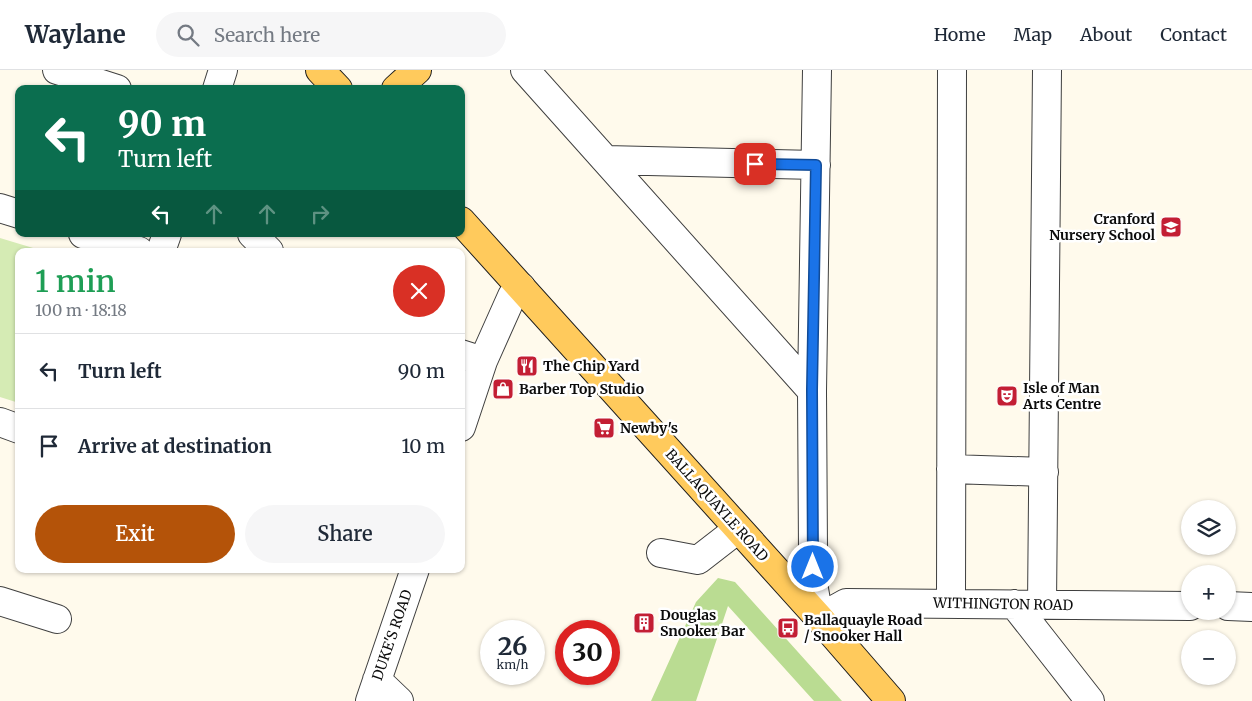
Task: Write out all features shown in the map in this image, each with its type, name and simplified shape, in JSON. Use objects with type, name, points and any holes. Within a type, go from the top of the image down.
[{"type":"main road","points":[[320,70],[334,85]]},
{"type":"main road","points":[[400,85],[417,70]]},
{"type":"main road","name":"BALLAQUAYLE ROAD","points":[[465,226],[819,618],[891,701]]},
{"type":"street","points":[[58,70],[105,85]]},
{"type":"street","points":[[217,85],[223,70]]},
{"type":"street","points":[[525,70],[812,390]]},
{"type":"street","points":[[817,70],[812,390],[813,583],[819,618]]},
{"type":"street","points":[[951,604],[952,70]]},
{"type":"street","points":[[1042,605],[1047,70]]},
{"type":"street","points":[[606,160],[816,165]]},
{"type":"street","points":[[0,208],[15,213]]},
{"type":"street","points":[[93,237],[130,248]]},
{"type":"street","points":[[255,237],[267,248]]},
{"type":"street","points":[[465,402],[472,358],[512,296],[521,288]]},
{"type":"street","points":[[0,422],[15,428]]},
{"type":"street","points":[[951,469],[1044,472]]},
{"type":"street","points":[[661,553],[698,560],[738,529]]},
{"type":"street","name":"DUKE'S ROAD","points":[[373,691],[414,573]]},
{"type":"street","points":[[0,601],[57,619]]},
{"type":"street","name":"WITHINGTON ROAD","points":[[819,618],[846,603],[1181,606]]},
{"type":"street","points":[[1014,604],[1090,701]]},
{"type":"street","points":[[1236,606],[1252,606]]},
{"type":"street","points":[[373,691],[398,701]]},
{"type":"green space","points":[[0,238],[33,248],[15,248],[15,402],[0,397]]},
{"type":"green space","points":[[718,578],[735,582],[842,701],[814,701],[728,606],[696,701],[651,701],[696,602]]},
{"type":"place","name":"Cranford Nursery School","points":[[1171,227]]},
{"type":"place","name":"The Chip Yard","points":[[527,366]]},
{"type":"place","name":"Barber Top Studio","points":[[503,389]]},
{"type":"place","name":"Isle of Man Arts Centre","points":[[1007,396]]},
{"type":"place","name":"Newby's","points":[[604,428]]},
{"type":"place","name":"Douglas Snooker Bar","points":[[644,623]]},
{"type":"place","name":"Ballaquayle Road / Snooker Hall","points":[[788,628]]},
{"type":"route","points":[[755,164],[816,165],[812,390],[813,567]]}]
